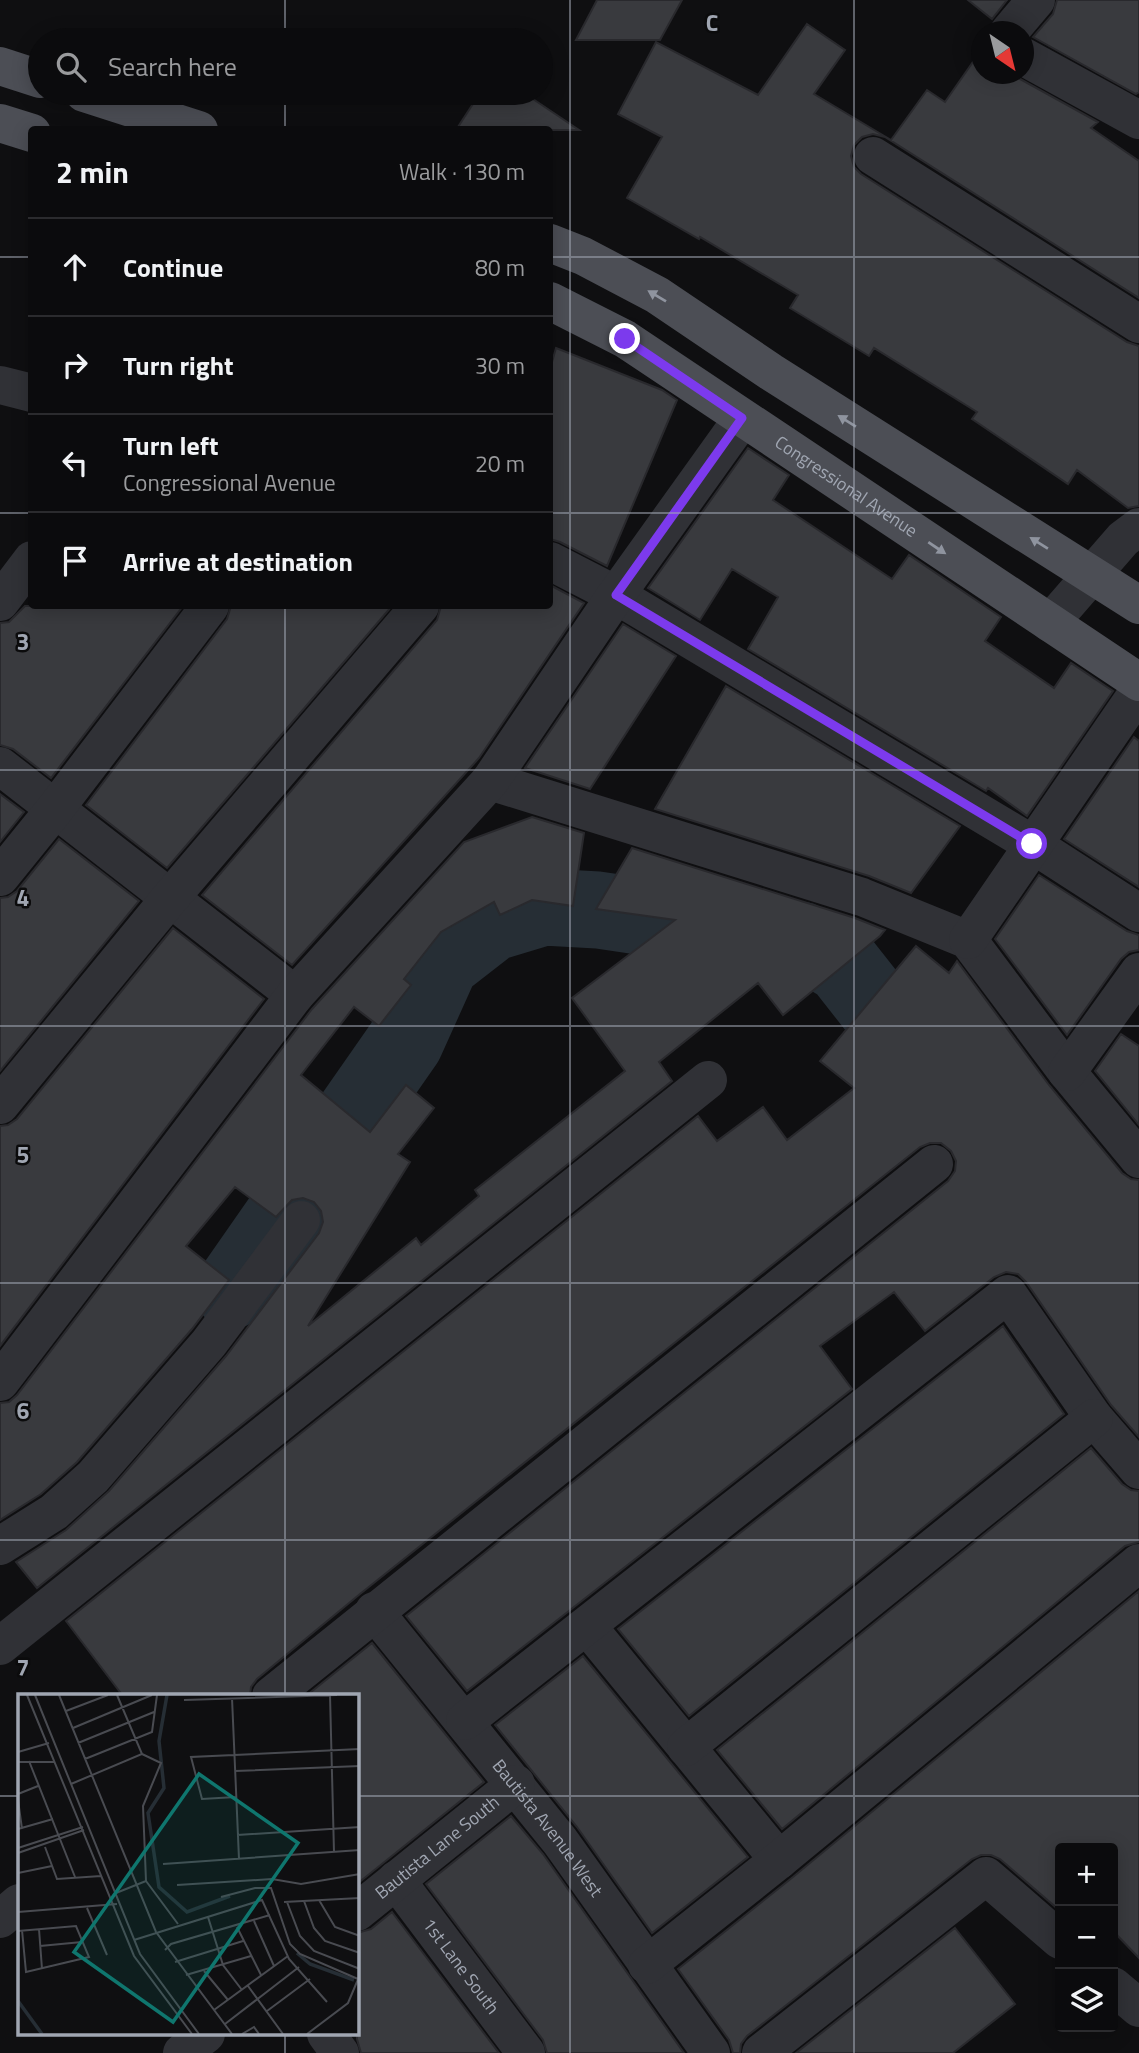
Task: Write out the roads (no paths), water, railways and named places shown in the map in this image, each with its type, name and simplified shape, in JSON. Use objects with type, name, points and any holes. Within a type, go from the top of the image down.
[{"type":"main road","points":[[0,66],[28,75]]},
{"type":"main road","points":[[122,105],[187,126]]},
{"type":"main road","points":[[0,123],[28,132]]},
{"type":"main road","points":[[553,244],[583,256],[657,295],[771,372],[1139,605]]},
{"type":"main road","name":"Congressional Avenue","points":[[553,303],[625,339],[1139,682]]},
{"type":"street","points":[[1018,21],[1036,0]]},
{"type":"street","points":[[1034,62],[1138,118]]},
{"type":"street","points":[[873,156],[1139,324]]},
{"type":"street","points":[[0,385],[28,392]]},
{"type":"street","points":[[0,1382],[295,995],[490,781],[616,595],[742,418]]},
{"type":"street","points":[[1050,623],[1123,539],[1139,527]]},
{"type":"street","points":[[0,550],[28,558]]},
{"type":"street","points":[[553,563],[616,595],[1032,844],[1139,914]]},
{"type":"street","points":[[0,602],[28,564]]},
{"type":"street","points":[[0,877],[208,609]]},
{"type":"street","points":[[6,1085],[417,609]]},
{"type":"street","points":[[968,940],[1139,691]]},
{"type":"street","points":[[0,766],[295,995]]},
{"type":"street","points":[[490,781],[862,897],[968,940],[1066,1072],[1139,1159]]},
{"type":"street","points":[[1066,1072],[1139,972]]},
{"type":"street","points":[[0,1646],[708,1080]]},
{"type":"street","points":[[273,1694],[934,1164]]},
{"type":"street","points":[[0,1546],[54,1512],[93,1477],[209,1343],[302,1220]]},
{"type":"street","points":[[465,1721],[1008,1294],[1094,1418],[1139,1470]]},
{"type":"street","points":[[686,1747],[1094,1418]]},
{"type":"street","points":[[647,1965],[779,1860],[1139,1563]]},
{"type":"street","name":"Bautista Avenue West","points":[[374,1611],[561,1841],[711,2053]]},
{"type":"street","points":[[587,1626],[779,1860]]},
{"type":"street","name":"Bautista Lane South","points":[[359,1910],[516,1784]]},
{"type":"street","points":[[761,2053],[986,1876],[1055,1936]]},
{"type":"street","name":"1st Lane South","points":[[396,1880],[526,2053]]},
{"type":"street","points":[[0,1919],[18,1904]]},
{"type":"street","points":[[182,2053],[203,2036]]},
{"type":"street","points":[[327,2036],[340,2053]]},
{"type":"waterway","points":[[232,1290],[405,1042],[441,962],[491,923],[544,907],[598,910],[801,940],[843,965],[906,1045],[945,1076]]}]
